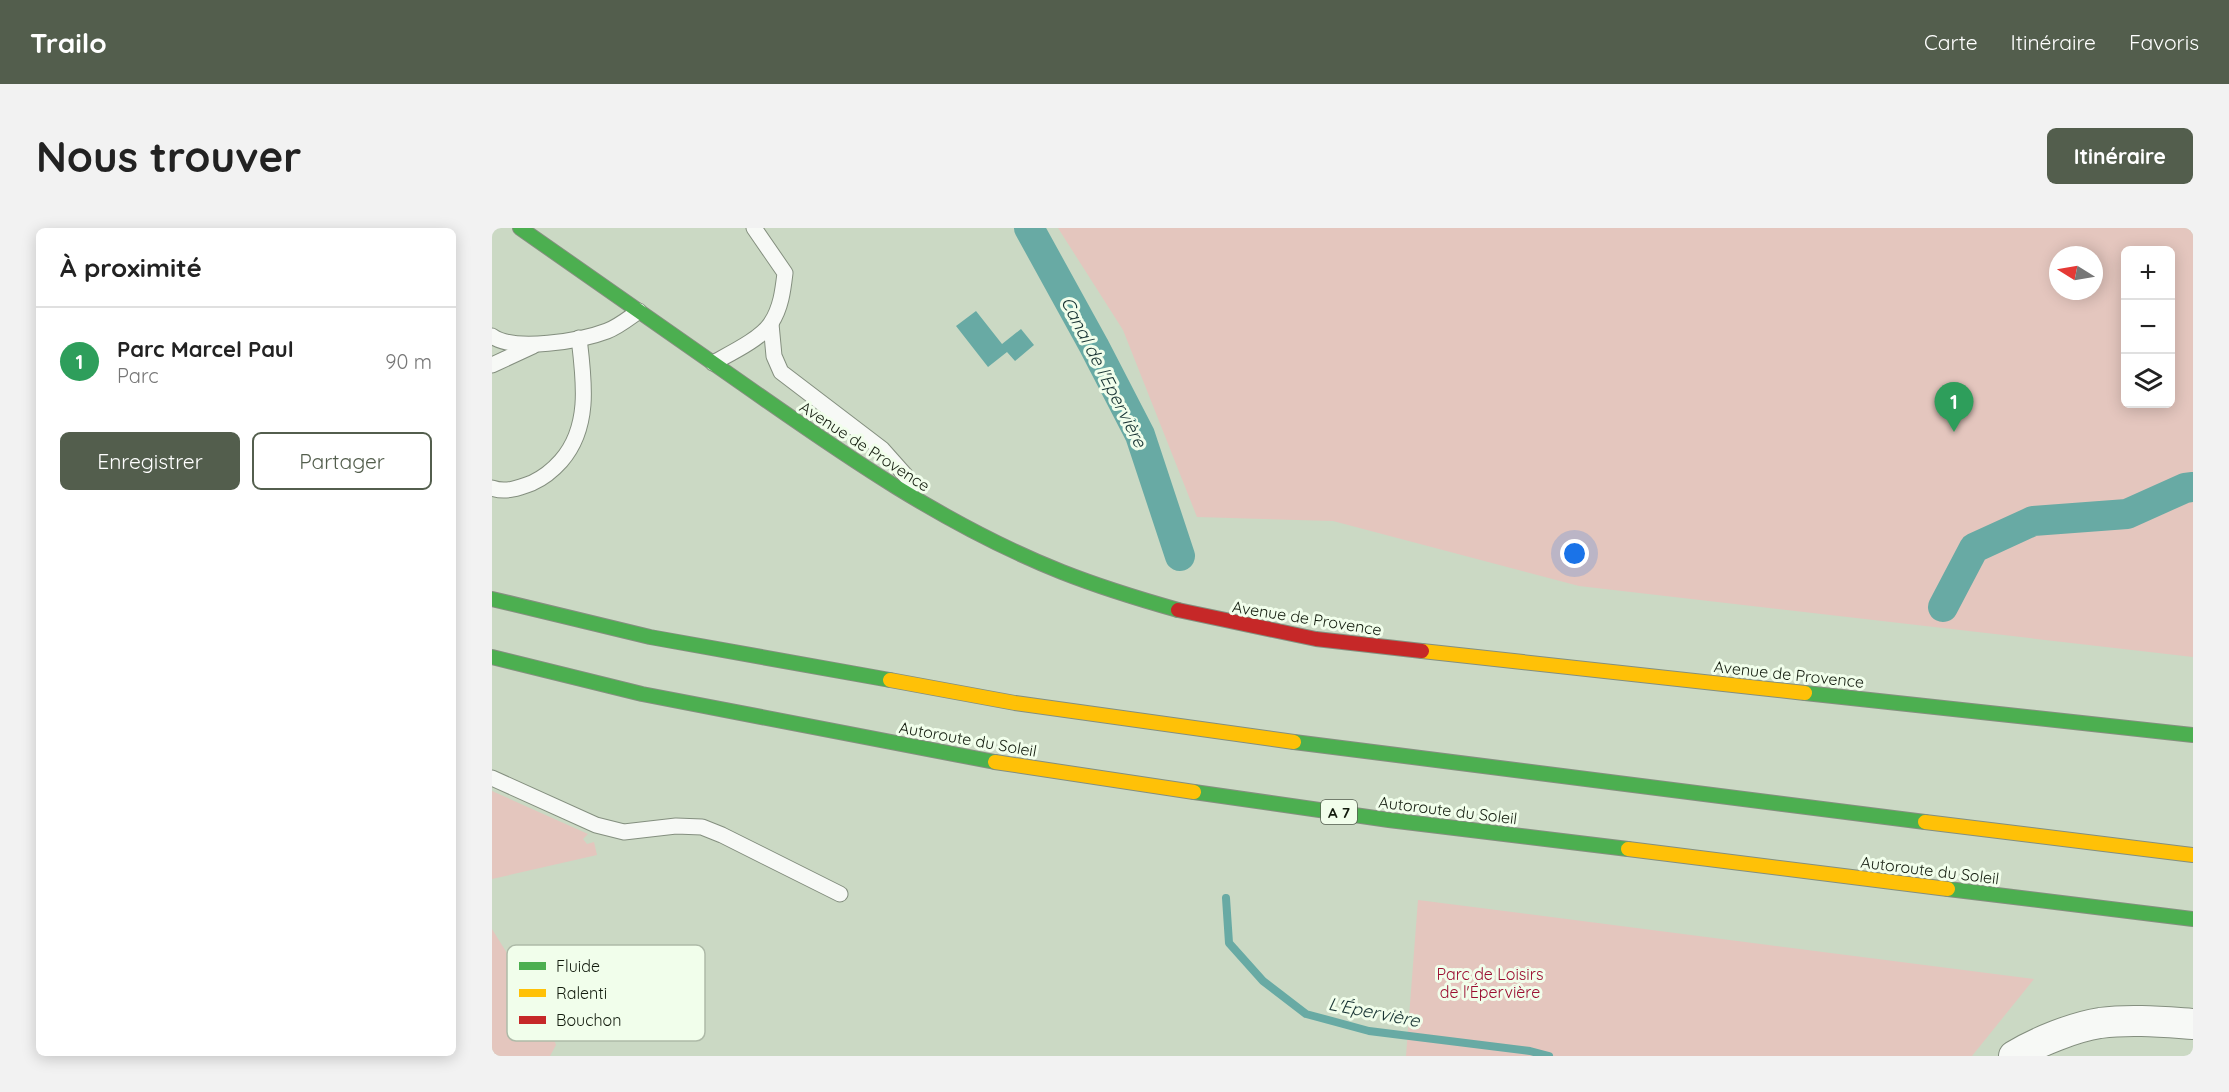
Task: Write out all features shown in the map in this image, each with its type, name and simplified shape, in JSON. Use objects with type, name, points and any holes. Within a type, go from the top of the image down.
[{"type":"main road","name":"Avenue de Provence","points":[[520,228],[834,448],[935,510],[1004,546],[1061,572],[1173,610],[1316,639],[2193,735]]},
{"type":"main road","points":[[492,599],[651,637],[1015,704],[1399,757],[2193,855]]},
{"type":"main road","name":"Autoroute du Soleil","points":[[492,657],[642,694],[1004,764],[1389,820],[2193,919]]},
{"type":"street","points":[[2014,1056],[2064,1034],[2100,1023],[2193,1024]]},
{"type":"lane","points":[[713,363],[753,339],[771,324],[781,300],[785,273],[757,232]]},
{"type":"lane","points":[[492,336],[501,343],[534,345],[579,338],[608,331],[639,311]]},
{"type":"lane","points":[[771,324],[774,356],[781,372],[882,449],[935,510]]},
{"type":"lane","points":[[492,488],[500,491],[539,480],[572,449],[582,420],[584,379],[579,338]]},
{"type":"lane","points":[[492,365],[534,345]]},
{"type":"lane","points":[[492,778],[596,825],[624,832],[676,826],[702,827],[723,835],[840,894]]},
{"type":"green space","points":[[1058,228],[2193,228],[2193,657],[1579,586],[1333,521],[1197,517],[1123,330]]},
{"type":"green space","points":[[492,791],[588,834],[583,839],[587,844],[594,842],[597,855],[492,879]]},
{"type":"green space","name":"Parc de Loisirs de l'Épervière","points":[[1418,900],[2034,979],[1972,1056],[1406,1056]]},
{"type":"green space","points":[[492,929],[507,953],[507,1041],[555,1041],[556,1045],[550,1056],[492,1056]]},
{"type":"water","points":[[976,311],[1002,344],[1021,329],[1034,345],[1015,361],[1007,352],[988,367],[956,326]]},
{"type":"waterway","name":"Canal de l'Epervière","points":[[1029,228],[1140,435],[1180,556]]},
{"type":"waterway","points":[[1943,607],[1974,548],[2033,521],[2127,514],[2185,488],[2193,487]]},
{"type":"waterway","name":"L'Épervière","points":[[1226,898],[1229,943],[1263,981],[1306,1014],[1369,1031],[1530,1051],[1549,1056]]},
{"type":"traffic: fast","points":[[520,228],[819,437],[937,511],[1019,554],[1062,572],[1120,593],[1178,610]]},
{"type":"traffic: fast","points":[[492,599],[650,637],[890,680]]},
{"type":"traffic: fast","points":[[492,657],[642,694],[995,762]]},
{"type":"traffic: fast","points":[[1805,693],[2193,735]]},
{"type":"traffic: fast","points":[[1294,742],[1925,822]]},
{"type":"traffic: fast","points":[[1194,792],[1389,820],[1628,849]]},
{"type":"traffic: fast","points":[[1948,889],[2193,919]]},
{"type":"traffic: slow","points":[[1422,651],[1805,693]]},
{"type":"traffic: slow","points":[[890,680],[1015,703],[1294,742]]},
{"type":"traffic: slow","points":[[995,762],[1194,792]]},
{"type":"traffic: slow","points":[[1925,822],[2193,855]]},
{"type":"traffic: slow","points":[[1628,849],[1948,889]]},
{"type":"traffic: jam","points":[[1178,610],[1316,639],[1422,651]]},
{"type":"place","name":"Parc Marcel Paul","points":[[1954,432]]}]
